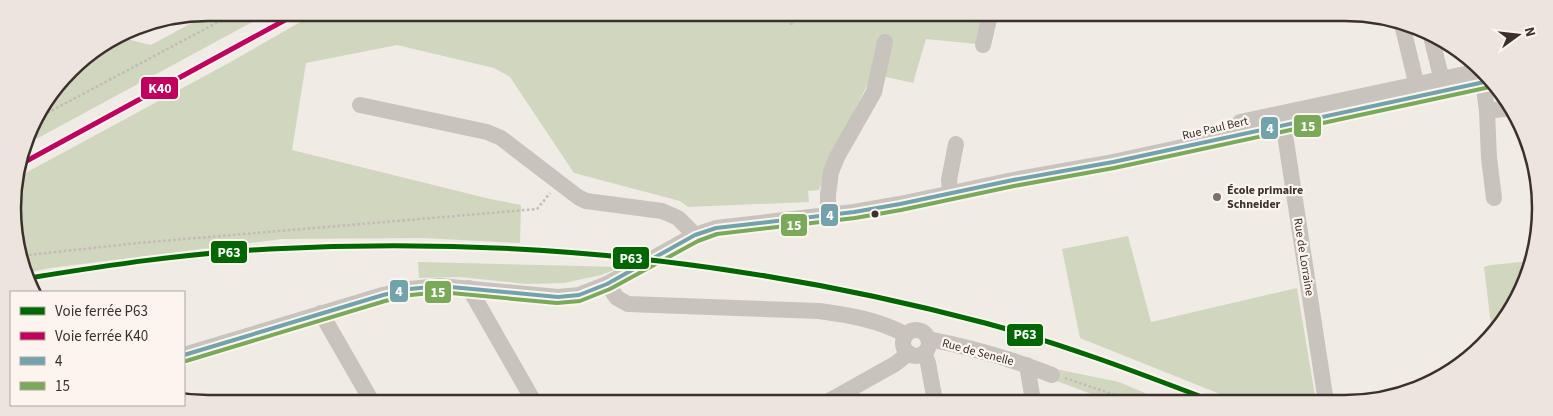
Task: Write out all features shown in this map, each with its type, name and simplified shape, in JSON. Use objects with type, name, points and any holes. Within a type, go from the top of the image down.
[{"type":"street","points":[[983,45],[989,21]]},
{"type":"street","points":[[1404,31],[1418,91]]},
{"type":"street","points":[[828,214],[831,172],[837,157],[874,92],[885,42]]},
{"type":"street","points":[[1433,43],[1443,85]]},
{"type":"street","name":"Rue Paul Bert","points":[[185,356],[321,313],[410,289],[440,286],[558,297],[579,295],[607,284],[695,235],[726,226],[869,210],[1096,165],[1282,119],[1479,78]]},
{"type":"street","points":[[1484,84],[1494,198]]},
{"type":"street","points":[[360,105],[488,132],[501,138],[572,194],[586,200],[654,209],[671,214],[684,222],[695,235]]},
{"type":"street","points":[[1487,111],[1503,109]]},
{"type":"street","name":"Rue de Lorraine","points":[[1282,119],[1325,395]]},
{"type":"street","points":[[950,194],[949,180],[956,144]]},
{"type":"street","points":[[607,284],[617,298],[628,304],[819,311],[894,328],[906,335],[903,345],[920,349],[928,363],[934,395]]},
{"type":"street","points":[[469,288],[530,395]]},
{"type":"street","points":[[321,313],[368,395]]},
{"type":"street","name":"Rue de Senelle","points":[[906,335],[911,331],[918,330],[925,334],[920,349],[953,344],[1027,365],[1052,375]]},
{"type":"street","points":[[840,395],[920,349]]},
{"type":"street","name":"Rue de Senelle","points":[[1027,365],[1032,395]]},
{"type":"path","points":[[47,113],[220,21]]},
{"type":"path","points":[[791,25],[792,21]]},
{"type":"path","points":[[28,255],[138,243],[536,209],[559,184]]},
{"type":"path","points":[[1052,375],[1114,395]]},
{"type":"green space","points":[[254,21],[34,140],[46,115],[60,94],[94,60],[128,39],[151,45],[193,22]]},
{"type":"green space","points":[[302,21],[981,21],[977,44],[926,39],[913,83],[873,74],[832,155],[819,190],[808,191],[809,202],[688,207],[680,201],[574,173],[510,77],[494,68],[397,45],[306,63],[292,150],[521,205],[520,243],[423,238],[282,239],[32,272],[25,244],[21,208],[25,173],[227,64]]},
{"type":"green space","points":[[1128,236],[1151,322],[1297,288],[1315,395],[1222,395],[1080,338],[1062,249]]},
{"type":"green space","points":[[418,262],[622,267],[601,275],[564,283],[526,284],[460,277],[419,278]]},
{"type":"green space","points":[[1524,262],[1518,279],[1507,301],[1491,324],[1484,267]]},
{"type":"green space","points":[[1051,368],[1119,382],[1150,395],[1094,395],[1046,377]]},
{"type":"rail line","name":"K40","points":[[28,160],[283,21]]},
{"type":"rail line","name":"P63","points":[[34,277],[209,253],[361,246],[451,246],[541,250],[630,258],[720,269],[809,283],[897,301],[1014,331],[1196,395]]},
{"type":"transit line","name":"4","points":[[185,355],[383,295],[410,289],[440,286],[558,297],[579,295],[607,284],[695,235],[716,228],[854,212],[900,204],[1013,180],[1113,162],[1483,82]]},
{"type":"transit line","name":"15","points":[[186,361],[385,301],[411,295],[440,292],[557,303],[580,301],[610,289],[698,241],[717,234],[855,218],[901,210],[1014,186],[1114,168],[1487,88]]},
{"type":"place","name":"École primaire Schneider","points":[[1217,197]]}]
